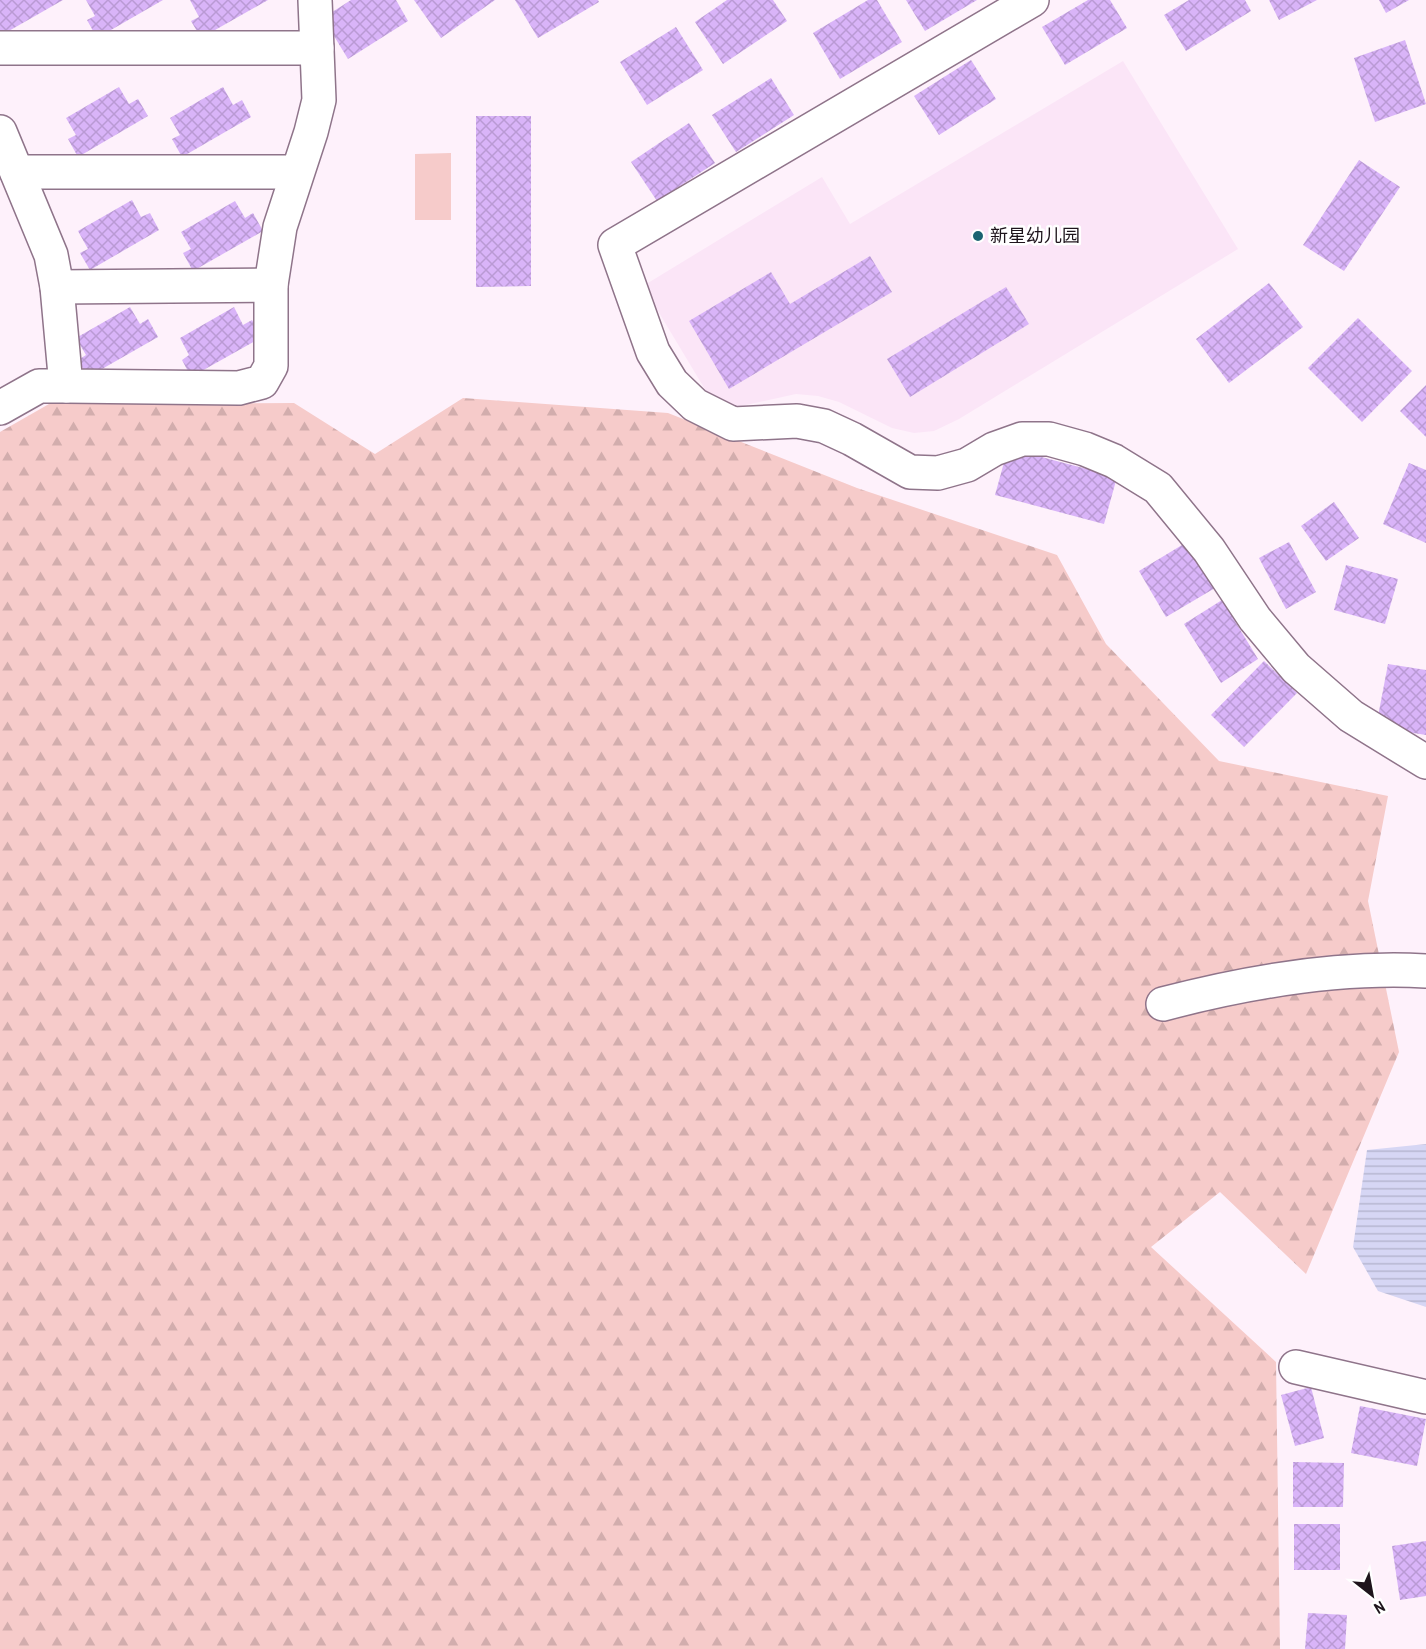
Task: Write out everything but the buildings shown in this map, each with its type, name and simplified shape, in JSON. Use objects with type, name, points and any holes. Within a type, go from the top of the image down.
[{"type":"street","points":[[0,408],[39,386],[239,388],[262,382],[271,366],[271,285],[280,227],[319,100],[315,0]]},
{"type":"street","points":[[1032,0],[615,245],[653,352],[672,383],[695,405],[733,424],[797,421],[824,426],[852,438],[910,472],[938,473],[967,465],[994,449],[1022,439],[1049,440],[1085,449],[1114,461],[1158,488],[1209,550],[1255,619],[1296,668],[1351,716],[1426,762]]},
{"type":"street","points":[[0,48],[317,48]]},
{"type":"street","points":[[0,132],[51,255],[57,287],[66,386]]},
{"type":"street","points":[[17,172],[297,172]]},
{"type":"street","points":[[57,287],[271,285]]},
{"type":"street","points":[[1163,1004],[1219,989],[1312,976],[1426,971]]},
{"type":"street","points":[[1296,1367],[1426,1397]]},
{"type":"shaded area","name":"新星幼儿园","points":[[1123,61],[1238,249],[959,419],[934,431],[914,433],[892,428],[839,402],[818,396],[796,394],[718,411],[643,286],[822,177],[850,224]]},
{"type":"green space","points":[[451,153],[451,220],[415,220],[415,154]]},
{"type":"green space","points":[[463,398],[668,413],[857,488],[1057,555],[1106,644],[1219,761],[1388,796],[1368,901],[1399,1052],[1306,1274],[1220,1192],[1151,1247],[1276,1362],[1280,1649],[0,1649],[0,432],[49,404],[294,403],[375,454]]},
{"type":"water","points":[[1426,1144],[1426,1307],[1378,1291],[1353,1247],[1367,1150]]},
{"type":"place","name":"新星幼儿园","points":[[978,236]]}]
